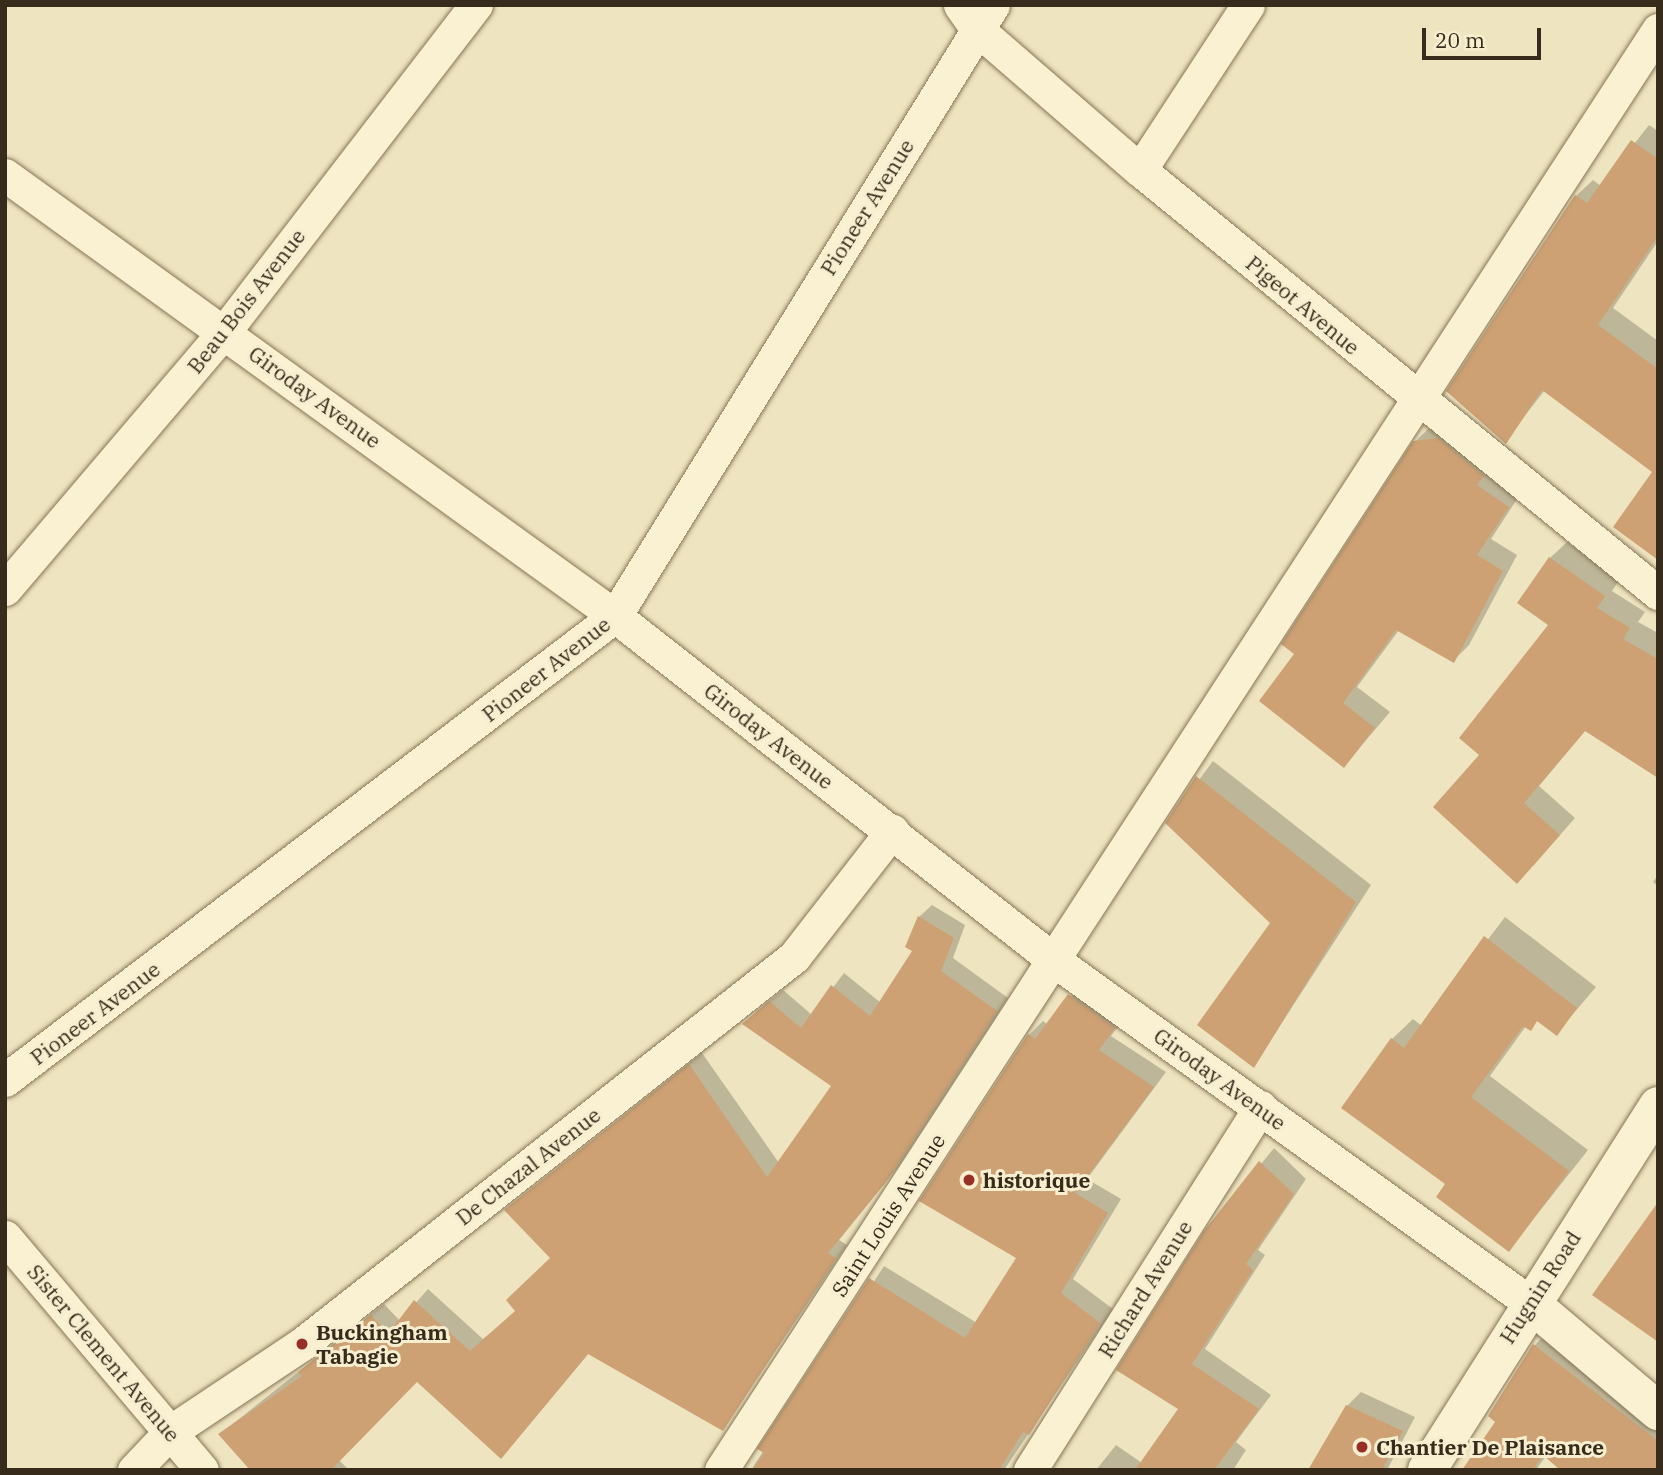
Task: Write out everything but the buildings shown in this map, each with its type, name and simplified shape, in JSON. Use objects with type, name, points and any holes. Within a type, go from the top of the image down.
[{"type":"main road","name":"Hugnin Road","points":[[1427,1470],[1530,1302],[1658,1106]]},
{"type":"main road","points":[[1530,1302],[1658,1411]]},
{"type":"street","name":"Beau Bois Avenue","points":[[5,589],[224,331],[476,5]]},
{"type":"street","points":[[1140,170],[1248,5]]},
{"type":"street","name":"Pigeot Avenue","points":[[976,13],[1140,170],[1658,593]]},
{"type":"street","name":"Pioneer Avenue","points":[[5,1080],[615,616],[976,13]]},
{"type":"street","name":"Saint Louis Avenue","points":[[721,1470],[1055,961],[1658,30]]},
{"type":"street","name":"Giroday Avenue","points":[[5,175],[615,616],[1055,961],[1530,1302]]},
{"type":"street","name":"De Chazal Avenue","points":[[134,1470],[170,1433],[302,1343],[794,957],[892,831]]},
{"type":"street","name":"Richard Avenue","points":[[1030,1470],[1260,1107]]},
{"type":"street","name":"Sister Clement Avenue","points":[[5,1237],[202,1470]]},
{"type":"place","name":"historique","points":[[969,1180]]},
{"type":"place","name":"Buckingham Tabagie","points":[[302,1344]]},
{"type":"place","name":"Chantier De Plaisance","points":[[1362,1447]]}]
